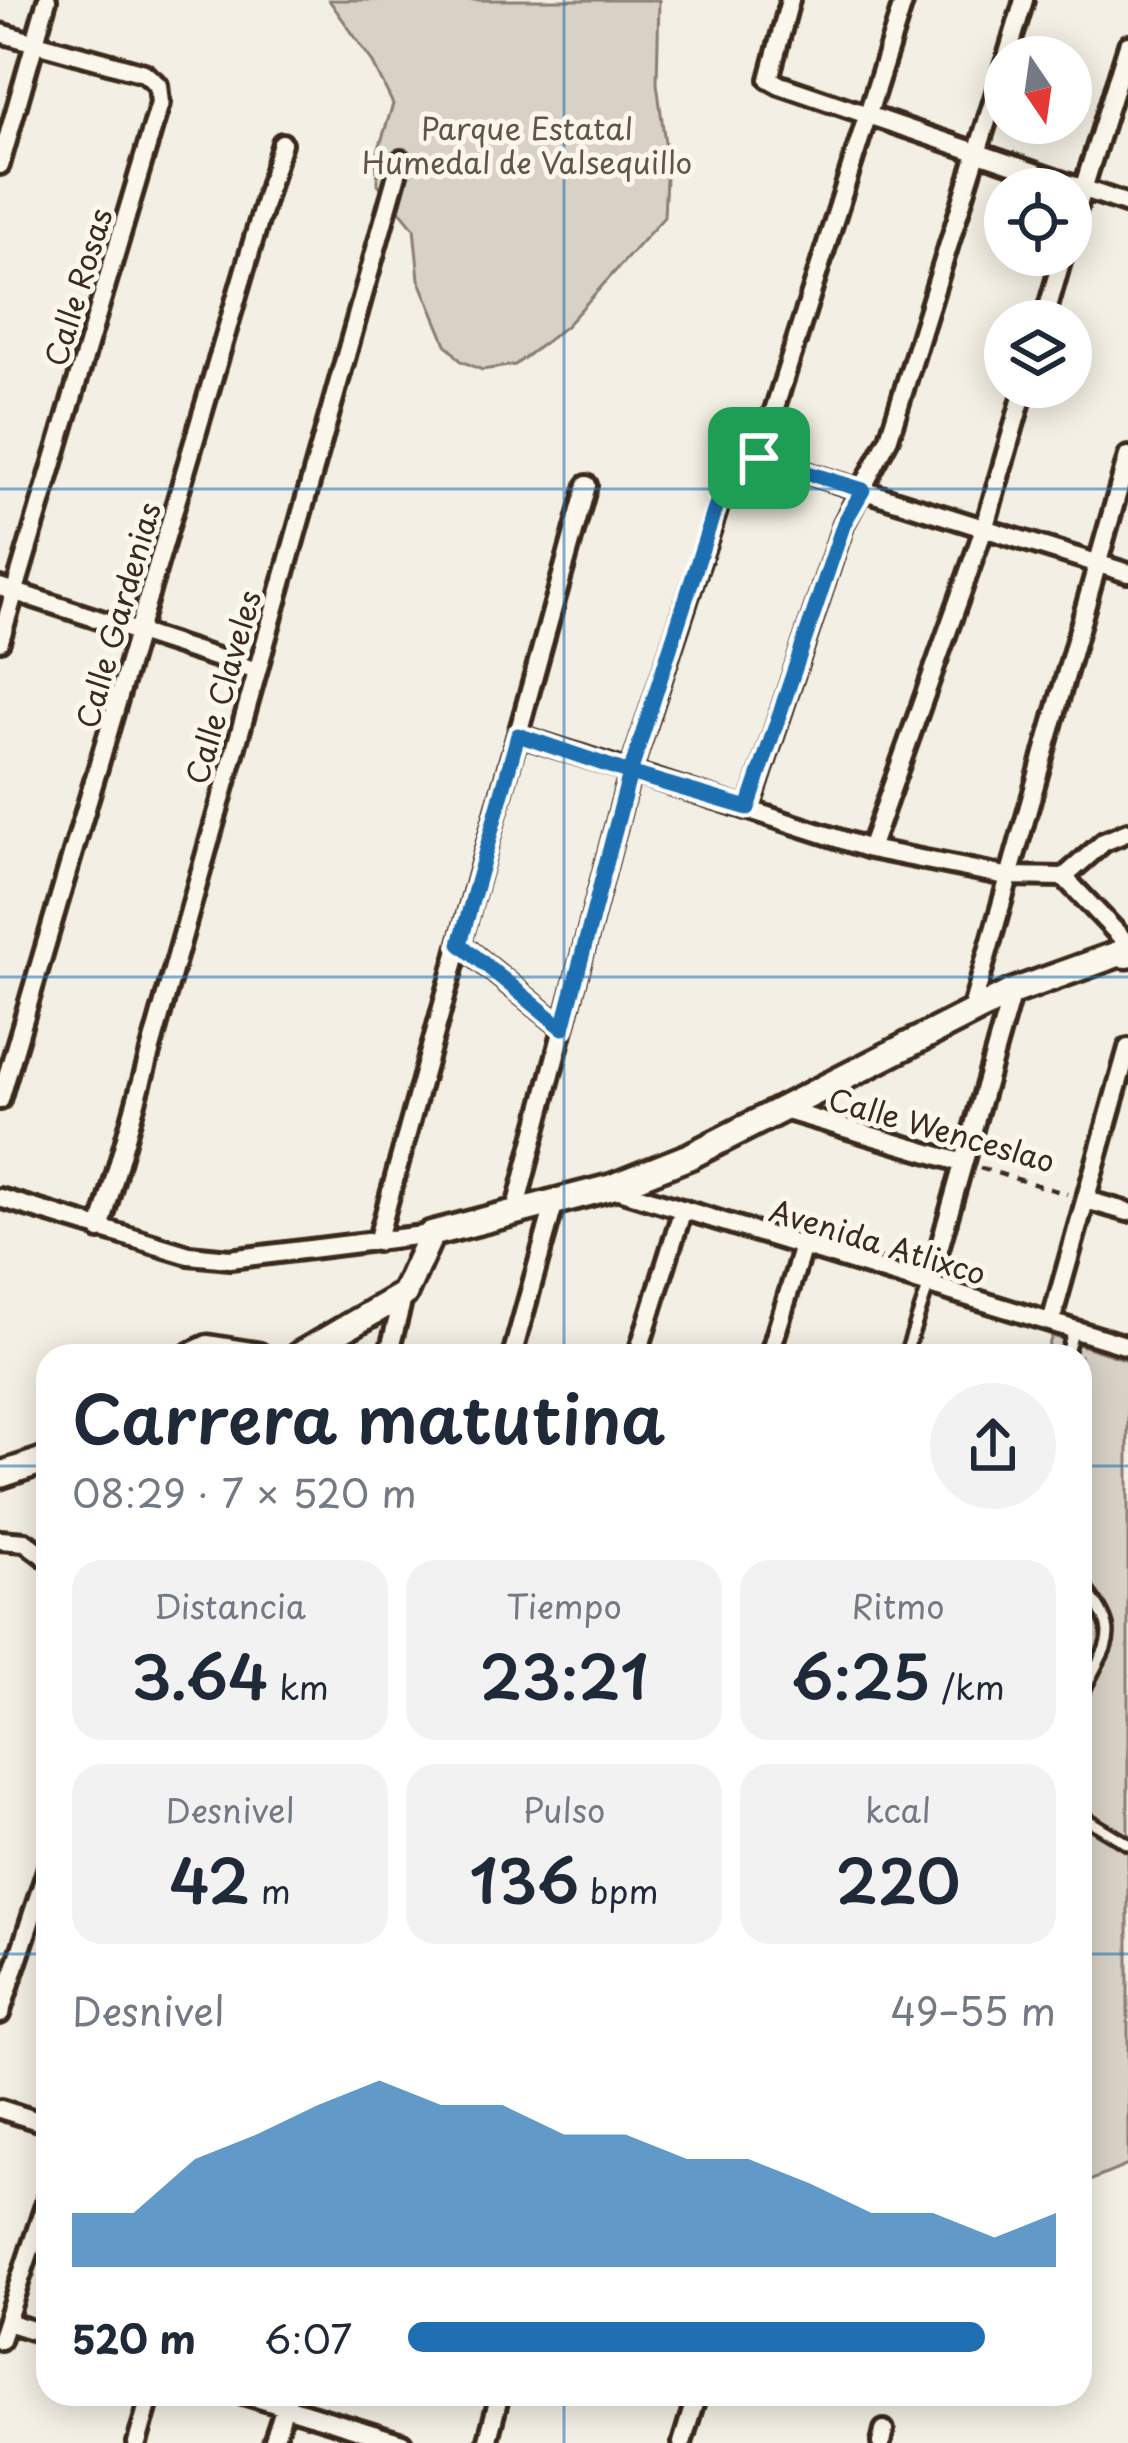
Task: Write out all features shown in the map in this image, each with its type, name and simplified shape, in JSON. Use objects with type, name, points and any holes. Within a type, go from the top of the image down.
[{"type":"street","points":[[0,165],[47,0]]},
{"type":"street","points":[[790,0],[769,79],[1020,168]]},
{"type":"street","points":[[759,458],[904,0]]},
{"type":"street","points":[[1013,36],[1024,0]]},
{"type":"street","points":[[0,33],[35,43]]},
{"type":"street","name":"Calle Rosas","points":[[0,641],[7,589],[160,103],[158,85],[144,73],[35,43]]},
{"type":"street","points":[[1088,168],[1128,45]]},
{"type":"street","points":[[748,808],[844,523],[889,438],[984,131]]},
{"type":"street","name":"Calle Gardenias","points":[[0,1100],[282,143]]},
{"type":"street","name":"Calle Claveles","points":[[100,1230],[401,160]]},
{"type":"street","points":[[1092,191],[1128,204]]},
{"type":"street","points":[[870,849],[985,526],[1019,408]]},
{"type":"street","points":[[969,1017],[1128,456]]},
{"type":"street","points":[[514,1215],[630,773],[734,459],[759,458],[1128,574]]},
{"type":"street","points":[[377,1241],[587,485]]},
{"type":"street","points":[[7,589],[254,670]]},
{"type":"street","points":[[518,735],[870,849],[1006,876],[1064,877],[1104,842],[1128,832]]},
{"type":"street","points":[[1064,877],[1123,949]]},
{"type":"street","points":[[1123,949],[1128,918]]},
{"type":"street","points":[[460,944],[563,1028]]},
{"type":"street","points":[[0,1198],[189,1255],[230,1259],[431,1234],[612,1187],[784,1110],[1012,992],[1123,949]]},
{"type":"street","points":[[928,1284],[1012,992]]},
{"type":"street","points":[[1052,1322],[1122,1092],[1128,1048]]},
{"type":"street","name":"Calle Wenceslao","points":[[784,1110],[963,1163]]},
{"type":"street","name":"Avenida Atlixco","points":[[612,1187],[1128,1346]]},
{"type":"street","points":[[1086,1200],[1128,1212]]},
{"type":"street","points":[[515,1344],[554,1204]]},
{"type":"street","points":[[641,1344],[682,1209]]},
{"type":"street","points":[[391,1344],[404,1294],[431,1234]]},
{"type":"street","points":[[773,1344],[803,1246]]},
{"type":"street","points":[[319,1344],[404,1294]]},
{"type":"street","points":[[0,1474],[36,1463]]},
{"type":"street","points":[[0,1540],[25,1543],[36,1551]]},
{"type":"street","points":[[0,2014],[36,1904]]},
{"type":"street","points":[[0,2109],[36,2120]]},
{"type":"street","points":[[0,2340],[36,2233]]},
{"type":"street","points":[[7,2322],[36,2331]]},
{"type":"street","points":[[136,2443],[148,2406]]},
{"type":"street","points":[[273,2443],[285,2406]]},
{"type":"street","points":[[303,2406],[402,2443]]},
{"type":"street","points":[[487,2443],[497,2406]]},
{"type":"street","points":[[682,2443],[693,2406]]},
{"type":"lane","points":[[909,1344],[928,1284]]},
{"type":"lane","points":[[1070,1344],[1074,1329]]},
{"type":"lane","points":[[1092,1597],[1107,1616],[1111,1633],[1092,1673]]},
{"type":"lane","points":[[1092,1822],[1128,1844]]},
{"type":"path","name":"Calle Wenceslao","points":[[963,1163],[1086,1200]]},
{"type":"green space","name":"Parque Estatal Humedal de Valsequillo","points":[[329,0],[659,0],[657,83],[667,158],[664,217],[566,326],[515,365],[482,370],[461,361],[446,344],[419,279],[414,228],[378,184],[376,158],[393,104],[372,61]]},
{"type":"green space","points":[[1052,1336],[1077,1344],[1049,1344]]},
{"type":"green space","points":[[1092,1349],[1128,1360],[1128,2165],[1092,2180]]},
{"type":"route","points":[[759,458],[734,459],[728,468],[630,773],[518,735],[460,944],[563,1028],[630,773],[748,808],[844,523],[863,490],[759,458]]}]
